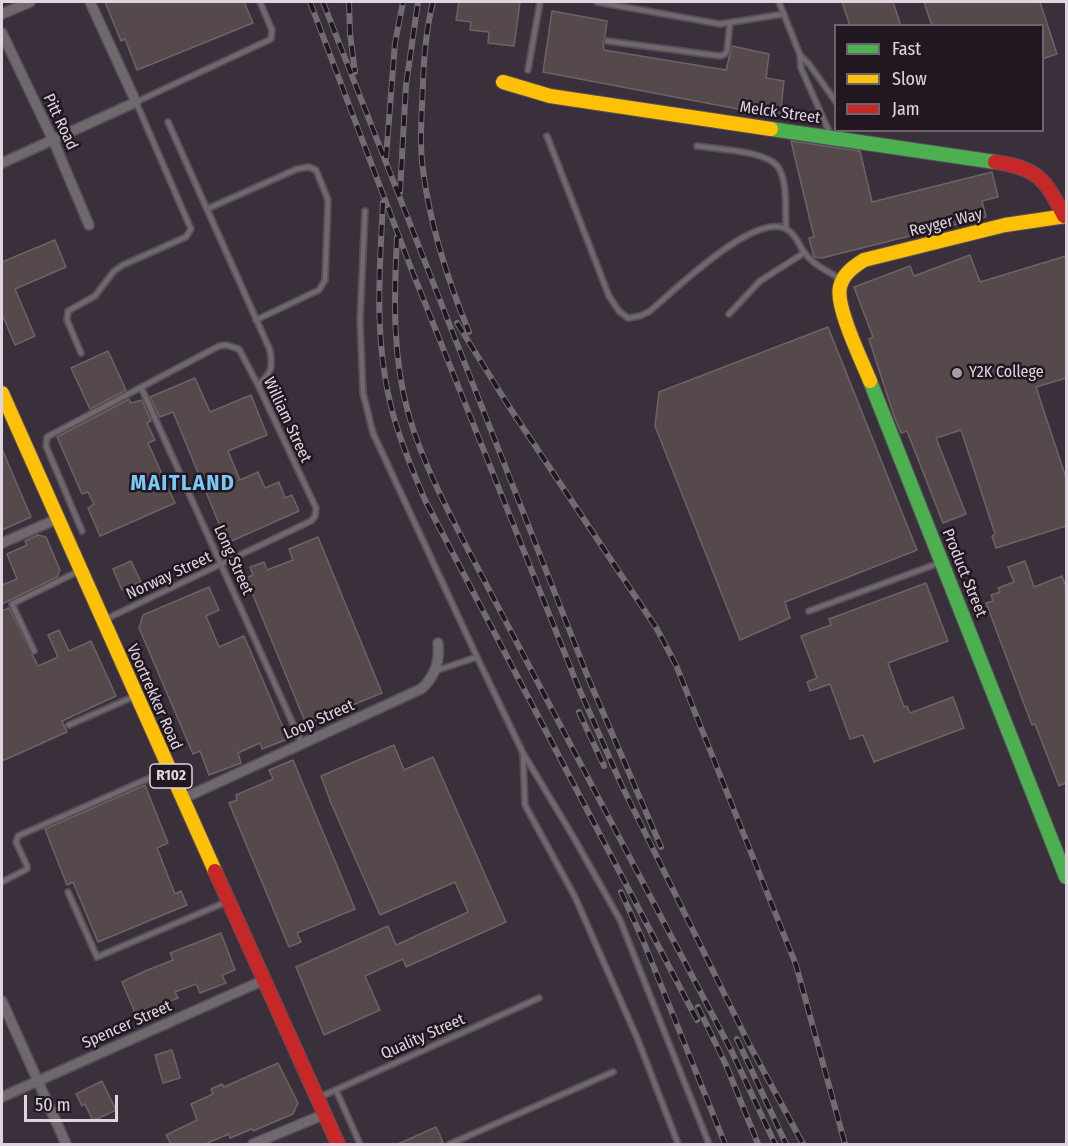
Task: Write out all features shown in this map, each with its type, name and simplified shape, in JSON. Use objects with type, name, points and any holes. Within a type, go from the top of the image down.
[{"type":"street","points":[[2,14],[30,2]]},
{"type":"street","points":[[2,163],[136,102],[90,2]]},
{"type":"street","name":"Pitt Road","points":[[2,33],[89,225]]},
{"type":"street","name":"Melck Street","points":[[502,82],[550,96],[832,137],[861,139],[1017,165],[1033,171],[1050,189],[1065,216]]},
{"type":"street","name":"Reyger Way","points":[[841,279],[848,269],[864,260],[1005,225],[1065,216]]},
{"type":"street","name":"Product Street","points":[[841,279],[838,301],[1066,877]]},
{"type":"street","name":"Voortrekker Road","points":[[2,393],[5,414],[57,519],[338,1144]]},
{"type":"street","points":[[2,543],[57,519]]},
{"type":"street","points":[[435,671],[438,660],[438,643]]},
{"type":"street","name":"Loop Street","points":[[182,799],[410,696],[429,682],[435,671]]},
{"type":"street","name":"Spencer Street","points":[[2,1097],[264,980]]},
{"type":"street","points":[[2,1001],[66,1144]]},
{"type":"street","points":[[253,1144],[325,1114]]},
{"type":"lane","points":[[81,353],[67,320],[68,311],[95,296],[114,271],[123,265],[186,237],[191,229],[136,102],[271,39],[272,30],[260,2]]},
{"type":"lane","points":[[528,70],[540,2]]},
{"type":"lane","points":[[597,2],[713,23],[730,24],[784,14]]},
{"type":"lane","points":[[779,2],[800,55],[801,68],[832,137]]},
{"type":"lane","points":[[608,41],[720,56],[727,51],[730,24]]},
{"type":"lane","points":[[800,55],[834,99]]},
{"type":"lane","points":[[168,122],[270,350],[272,363],[269,375],[258,385]]},
{"type":"lane","points":[[547,136],[609,296],[619,311],[628,318],[650,311],[732,243],[760,228],[775,226],[786,228],[795,235],[804,253],[813,262],[841,279]]},
{"type":"lane","points":[[697,146],[766,157],[778,167],[784,184],[786,228]]},
{"type":"lane","points":[[207,209],[297,169],[309,167],[316,170],[328,200],[325,280],[319,290],[256,320]]},
{"type":"lane","points":[[365,211],[360,320],[363,393],[373,433],[523,753],[620,920],[709,1144]]},
{"type":"lane","points":[[729,314],[760,281],[804,253]]},
{"type":"lane","name":"William Street","points":[[141,387],[219,346],[226,345],[239,349],[316,508],[315,516],[311,521]]},
{"type":"lane","points":[[82,531],[45,446],[47,436],[141,387]]},
{"type":"lane","name":"Long Street","points":[[141,387],[302,744]]},
{"type":"lane","name":"Norway Street","points":[[102,621],[311,521]]},
{"type":"lane","points":[[809,611],[942,562]]},
{"type":"lane","points":[[34,651],[12,604],[80,571]]},
{"type":"lane","points":[[435,671],[477,657]]},
{"type":"lane","points":[[69,725],[135,696]]},
{"type":"lane","points":[[523,753],[525,805],[575,897],[638,1040],[678,1144]]},
{"type":"lane","points":[[2,882],[27,869],[16,842],[18,836],[169,770]]},
{"type":"lane","points":[[68,892],[97,957],[229,901]]},
{"type":"lane","name":"Quality Street","points":[[317,1098],[539,998]]},
{"type":"lane","points":[[450,1144],[613,1072]]},
{"type":"lane","points":[[336,1090],[360,1144]]},
{"type":"building","points":[[105,2],[244,2],[253,23],[137,70],[125,39],[121,41]]},
{"type":"building","points":[[459,2],[520,2],[514,46],[488,43],[489,32],[470,30],[471,22],[456,20]]},
{"type":"building","points":[[842,2],[893,2],[900,24],[849,24]]},
{"type":"building","points":[[924,2],[1040,2],[1057,54],[1044,58],[1044,24],[931,24]]},
{"type":"building","points":[[552,11],[607,21],[603,41],[604,50],[726,70],[732,46],[769,54],[766,78],[784,81],[780,117],[543,72]]},
{"type":"building","points":[[791,141],[860,151],[872,202],[992,172],[998,197],[982,201],[986,217],[822,258],[814,257],[809,238],[814,237]]},
{"type":"building","points":[[55,240],[66,267],[15,289],[35,336],[15,345],[2,314],[2,262]]},
{"type":"building","points":[[970,255],[980,282],[1066,256],[1066,378],[1036,387],[1066,478],[1066,526],[996,548],[992,536],[995,534],[961,430],[936,438],[966,514],[943,523],[907,431],[901,433],[894,416],[869,339],[873,337],[854,287],[910,266],[914,276]]},
{"type":"building","points":[[828,327],[917,550],[785,602],[790,618],[740,640],[655,426],[659,392]]},
{"type":"building","points":[[108,351],[126,390],[90,409],[71,368]]},
{"type":"building","points":[[195,378],[210,412],[251,395],[267,435],[228,451],[240,480],[258,472],[265,488],[279,482],[285,498],[292,495],[299,511],[227,543],[173,412],[160,417],[150,397]]},
{"type":"building","points":[[129,399],[131,403],[142,400],[151,421],[147,423],[155,440],[148,443],[175,503],[100,536],[88,508],[94,504],[88,492],[82,494],[57,437]]},
{"type":"building","points":[[2,449],[31,517],[2,530]]},
{"type":"building","points":[[38,535],[46,537],[60,570],[57,577],[2,604],[2,585],[17,579],[7,554],[27,545],[25,541]]},
{"type":"building","points":[[318,537],[382,693],[306,724],[246,578],[253,575],[250,567],[264,562],[267,570],[293,560],[289,549]]},
{"type":"building","points":[[131,561],[141,582],[122,590],[113,569]]},
{"type":"building","points":[[1025,561],[1034,587],[1062,576],[1066,587],[1066,783],[1059,786],[1035,724],[1032,725],[986,603],[993,601],[991,595],[1000,592],[998,588],[1014,582],[1008,567]]},
{"type":"building","points":[[926,583],[948,641],[888,663],[904,707],[907,706],[910,713],[953,697],[964,728],[874,762],[863,735],[850,739],[830,684],[810,691],[807,682],[817,678],[801,636],[831,625],[829,619]]},
{"type":"building","points":[[209,587],[219,610],[206,616],[219,647],[244,636],[288,739],[262,749],[260,743],[238,753],[241,763],[209,775],[200,751],[193,754],[139,628],[143,615]]},
{"type":"building","points":[[9,608],[38,666],[58,657],[48,635],[59,630],[69,651],[91,641],[116,696],[62,721],[67,732],[2,761],[2,611]]},
{"type":"building","points":[[394,745],[404,770],[433,757],[506,922],[406,967],[403,959],[365,976],[380,1010],[324,1035],[296,967],[388,926],[396,945],[468,912],[455,882],[380,915],[321,776]]},
{"type":"building","points":[[293,760],[355,909],[297,933],[301,942],[289,947],[229,803],[237,800],[236,795],[273,779],[269,770]]},
{"type":"building","points":[[145,785],[168,843],[157,848],[175,894],[181,891],[187,905],[98,942],[73,882],[67,885],[45,829]]},
{"type":"building","points":[[221,933],[235,970],[222,975],[226,983],[200,993],[196,984],[175,992],[178,998],[136,1015],[122,982],[173,960],[170,953]]},
{"type":"building","points":[[172,1050],[180,1078],[163,1083],[155,1055]]},
{"type":"building","points":[[278,1063],[298,1103],[293,1114],[230,1138],[229,1134],[205,1144],[171,1144],[166,1135],[197,1120],[191,1104],[213,1094],[211,1089],[222,1084],[224,1087]]},
{"type":"building","points":[[102,1081],[116,1110],[93,1121],[85,1104],[82,1106],[76,1094]]},
{"type":"building","points":[[436,1127],[443,1142],[398,1144]]},
{"type":"railway","points":[[310,2],[409,263],[577,684],[621,784],[749,1044],[803,1144]]},
{"type":"railway","points":[[323,2],[589,680],[661,847]]},
{"type":"railway","points":[[349,2],[355,72]]},
{"type":"railway","points":[[386,158],[395,43],[403,2]]},
{"type":"railway","points":[[400,192],[406,85],[418,2]]},
{"type":"railway","points":[[433,2],[424,62],[422,159],[435,232],[447,273],[469,332]]},
{"type":"railway","points":[[383,203],[379,283],[380,336],[393,414],[408,457],[425,500],[697,1020]]},
{"type":"railway","points":[[397,237],[395,304],[400,372],[409,416],[427,464],[464,542],[732,1052],[775,1144]]},
{"type":"railway","points":[[457,323],[508,405],[657,629],[676,665],[796,965],[845,1144]]},
{"type":"railway","points":[[579,712],[604,766]]},
{"type":"railway","points":[[621,892],[642,938],[725,1144]]},
{"type":"railway","points":[[698,1007],[726,1065],[758,1144]]},
{"type":"railway","points":[[737,1039],[786,1144]]},
{"type":"traffic: fast","points":[[771,129],[995,162]]},
{"type":"traffic: fast","points":[[870,381],[1066,877]]},
{"type":"traffic: slow","points":[[503,82],[550,96],[771,129]]},
{"type":"traffic: slow","points":[[870,381],[841,307],[841,282],[852,268],[864,260],[1005,225],[1066,216]]},
{"type":"traffic: slow","points":[[2,393],[215,871]]},
{"type":"traffic: jam","points":[[995,162],[1021,168],[1038,177],[1045,184],[1064,216]]},
{"type":"traffic: jam","points":[[215,871],[338,1144]]},
{"type":"place","name":"Y2K College","points":[[957,373]]},
{"type":"district","name":"MAITLAND","points":[[183,484]]}]
